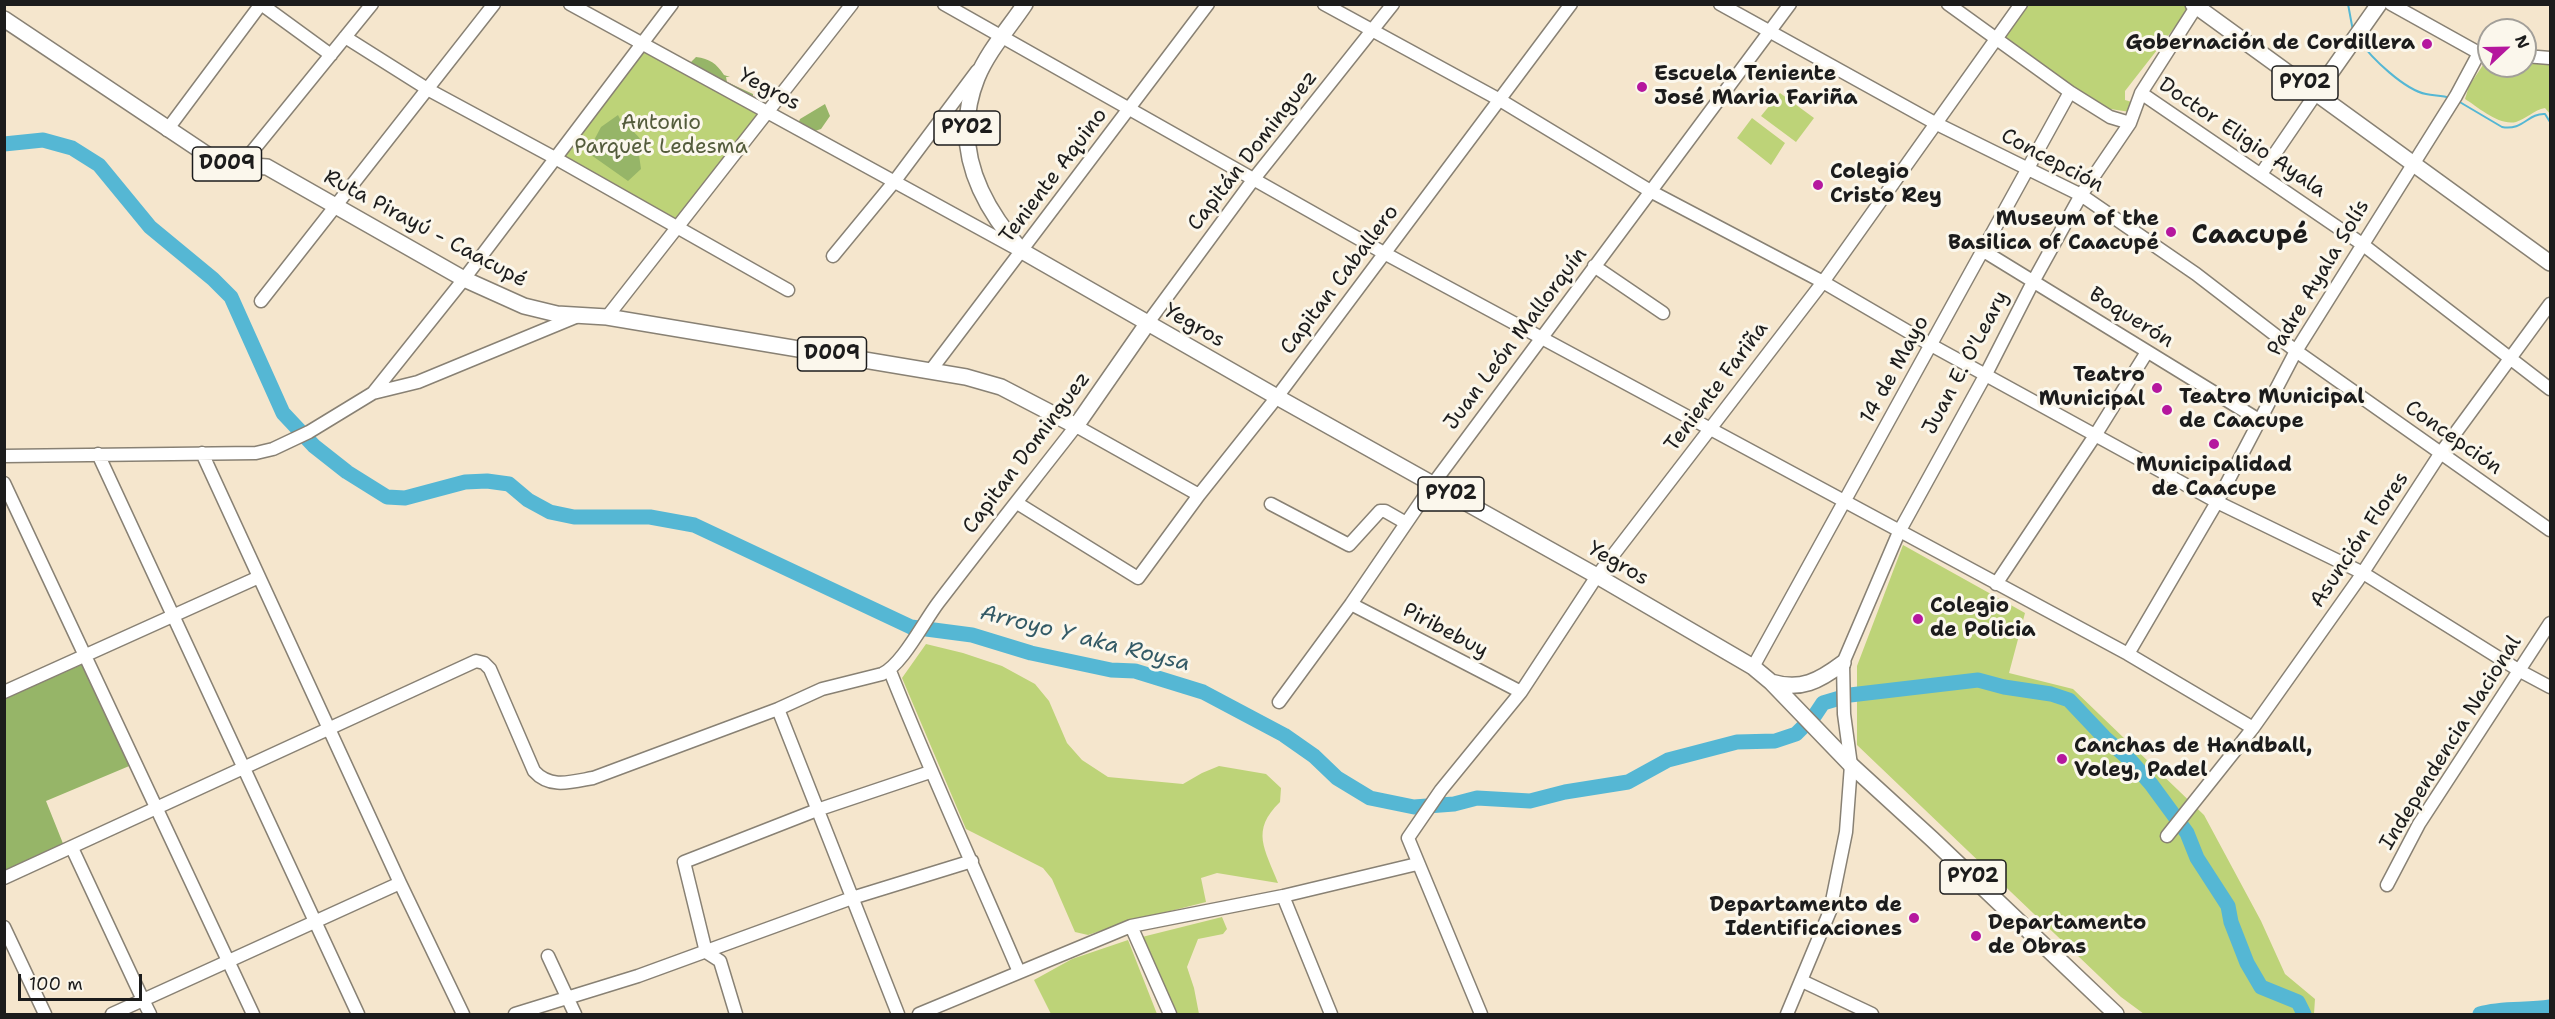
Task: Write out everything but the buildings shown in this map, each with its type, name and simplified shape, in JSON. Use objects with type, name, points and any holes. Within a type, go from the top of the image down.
[{"type":"main road","name":"PY02","points":[[1022,251],[1001,228],[976,183],[966,140],[967,118],[978,77],[1002,36],[1025,4]]},
{"type":"main road","name":"PY02","points":[[2195,5],[2413,161],[2550,263]]},
{"type":"main road","points":[[2317,92],[2377,8]]},
{"type":"main road","name":"Ruta Pirayú - Caacupé","points":[[4,19],[215,160],[224,164],[267,166],[464,279],[524,306],[557,314],[607,317],[931,370],[1001,387],[1076,426]]},
{"type":"main road","name":"Yegros","points":[[1022,251],[1147,324],[1597,576],[1753,667],[1771,682],[1851,765]]},
{"type":"main road","name":"Capitan Dominguez","points":[[1076,426],[1147,324]]},
{"type":"main road","points":[[1771,682],[1797,687],[1823,677],[1843,663]]},
{"type":"main road","name":"PY02","points":[[1851,765],[1932,839],[2112,1013]]},
{"type":"street","points":[[167,130],[261,4],[331,55]]},
{"type":"street","points":[[242,164],[372,4]]},
{"type":"street","points":[[261,301],[429,90],[494,4]]},
{"type":"street","name":"Yegros","points":[[570,4],[1022,251]]},
{"type":"street","points":[[373,393],[464,279],[672,4]]},
{"type":"street","points":[[607,317],[769,114],[852,4]]},
{"type":"street","points":[[944,4],[1384,253],[2128,654],[2253,728]]},
{"type":"street","name":"Teniente Aquino","points":[[931,370],[1208,4]]},
{"type":"street","points":[[1324,4],[1500,100],[1652,192],[1823,282],[1931,345],[2217,502],[2363,573],[2520,671],[2550,687]]},
{"type":"street","name":"Capitán Dominguez","points":[[1147,324],[1253,180],[1393,4]]},
{"type":"street","name":"Capitan Caballero","points":[[1017,502],[1138,578],[1199,495],[1277,397],[1571,4]]},
{"type":"street","name":"Concepción","points":[[1720,4],[1935,123],[2081,195],[2196,274],[2296,351],[2550,530]]},
{"type":"street","name":"Juan León Mallorquín","points":[[1279,702],[1352,604],[1433,483],[1790,4]]},
{"type":"street","points":[[1948,4],[2070,92],[2110,117],[2130,123]]},
{"type":"street","name":"Teniente Fariña","points":[[1417,864],[1408,838],[1418,822],[1441,790],[1521,692],[1597,576],[1823,282],[2021,4]]},
{"type":"street","points":[[2391,4],[2477,49]]},
{"type":"street","name":"Juan E. O'Leary","points":[[1787,1014],[1830,911],[1846,832],[1851,765],[1844,714],[1843,663],[1899,532],[2081,195],[2130,123],[2141,93],[2195,5]]},
{"type":"street","points":[[833,256],[894,182],[1002,36]]},
{"type":"street","points":[[345,37],[429,90],[555,158],[788,290]]},
{"type":"street","name":"Padre Ayala Solís","points":[[2128,654],[2217,502],[2296,351],[2413,161],[2477,63]]},
{"type":"street","name":"14 de Mayo","points":[[1753,667],[2070,92]]},
{"type":"street","points":[[2261,174],[2317,92]]},
{"type":"street","name":"Doctor Eligio Ayala","points":[[2141,93],[2362,244],[2550,389]]},
{"type":"street","name":"Boquerón","points":[[1982,250],[2259,420]]},
{"type":"street","points":[[1594,266],[1663,313]]},
{"type":"street","name":"Asunción Flores","points":[[2167,836],[2253,728],[2363,573],[2440,453],[2550,304]]},
{"type":"street","points":[[4,456],[256,453],[290,442],[373,393],[418,382],[579,315]]},
{"type":"street","points":[[1996,584],[2096,434],[2147,352]]},
{"type":"street","points":[[1076,426],[1199,495]]},
{"type":"street","name":"Capitan Dominguez","points":[[890,671],[937,605],[1076,426]]},
{"type":"street","points":[[201,453],[463,1014]]},
{"type":"street","points":[[98,454],[358,1014]]},
{"type":"street","points":[[4,483],[253,1014]]},
{"type":"street","points":[[1271,504],[1349,545],[1380,511],[1385,511],[1406,523]]},
{"type":"street","points":[[4,692],[259,577]]},
{"type":"street","name":"Piribebuy","points":[[1352,604],[1521,692]]},
{"type":"street","name":"Independencia Nacional","points":[[2387,885],[2419,824],[2550,623]]},
{"type":"street","points":[[4,878],[476,661],[484,663],[494,679],[534,771],[541,779],[560,784],[593,778],[778,709],[822,689],[890,671],[930,772],[972,861],[1019,972]]},
{"type":"street","points":[[778,709],[898,1014]]},
{"type":"street","points":[[736,1014],[720,962],[706,952],[684,862],[817,810],[930,772]]},
{"type":"street","points":[[72,848],[150,1014]]},
{"type":"street","points":[[514,1014],[706,952],[852,898],[972,861]]},
{"type":"street","points":[[919,1014],[1131,926],[1282,896],[1417,864],[1481,1014]]},
{"type":"street","points":[[112,1014],[400,883]]},
{"type":"street","points":[[1282,896],[1331,1014]]},
{"type":"street","points":[[1131,926],[1170,1014]]},
{"type":"street","points":[[4,927],[45,1014]]},
{"type":"street","points":[[548,956],[575,1014]]},
{"type":"street","points":[[1802,981],[1872,1014]]},
{"type":"green space","points":[[2183,4],[2189,9],[2125,91],[2125,100],[2135,103],[2130,112],[2104,108],[2001,40],[2026,5]]},
{"type":"green space","name":"Antonio Parquet Ledesma","points":[[642,45],[769,114],[679,228],[555,158]]},
{"type":"green space","points":[[696,57],[712,62],[724,75],[730,77],[726,77],[727,82],[753,94],[753,99],[689,64]]},
{"type":"green space","points":[[2537,61],[2550,63],[2550,114],[2545,108],[2520,121],[2503,121],[2489,115],[2465,99],[2469,86],[2477,74],[2477,78],[2537,78]]},
{"type":"green space","points":[[1780,93],[1814,118],[1796,142],[1761,116]]},
{"type":"green space","points":[[825,104],[830,116],[821,129],[812,132],[798,124],[800,119]]},
{"type":"green space","points":[[618,115],[622,123],[636,134],[647,149],[639,155],[641,169],[628,181],[584,150],[592,144],[601,127]]},
{"type":"green space","points":[[1752,118],[1785,143],[1771,165],[1737,138]]},
{"type":"green space","points":[[1903,545],[2025,613],[2009,673],[2073,689],[2204,815],[2261,921],[2285,974],[2315,999],[2314,1014],[2144,1014],[2121,997],[1857,745],[1857,666]]},
{"type":"green space","points":[[926,644],[1002,666],[1035,684],[1049,701],[1067,743],[1082,760],[1108,777],[1183,784],[1219,766],[1266,774],[1281,788],[1280,802],[1265,822],[1263,831],[1265,850],[1278,883],[1217,873],[1201,878],[1206,902],[1127,922],[1088,935],[1075,932],[1052,879],[1043,868],[966,829],[902,678]]},
{"type":"green space","points":[[83,664],[134,764],[46,801],[64,846],[4,872],[4,699]]},
{"type":"green space","points":[[1222,917],[1227,929],[1223,934],[1198,939],[1187,967],[1199,1014],[1173,1014],[1142,937]]},
{"type":"green space","points":[[1128,940],[1157,1014],[1051,1014],[1034,980],[1072,959]]},
{"type":"waterway","points":[[2348,4],[2353,31]]},
{"type":"waterway","points":[[2360,41],[2380,64],[2408,86],[2426,94],[2450,98]]},
{"type":"waterway","points":[[2458,101],[2502,127],[2515,127],[2539,114],[2545,114],[2550,122]]},
{"type":"waterway","name":"Arroyo Y aka Roysa","points":[[4,144],[43,140],[72,148],[99,165],[150,227],[213,279],[231,297],[283,413],[314,446],[347,472],[387,497],[405,498],[465,482],[487,481],[509,484],[528,500],[550,512],[574,517],[650,517],[694,525],[911,627],[972,635],[1031,653],[1111,670],[1135,671],[1203,692],[1284,735],[1314,756],[1337,778],[1370,798],[1414,807],[1454,804],[1477,798],[1530,801],[1565,792],[1628,782],[1668,760],[1737,742],[1775,741],[1796,734],[1815,715],[1823,703],[1850,695],[1978,680],[2004,687],[2051,694],[2069,700],[2104,737],[2130,760],[2187,833],[2197,858],[2228,906],[2231,922],[2247,963],[2261,987],[2298,1002],[2304,1014]]},
{"type":"waterway","name":"Arroyo Y aka Roysa","points":[[2480,1014],[2550,1007]]},
{"type":"place","name":"Gobernación de Cordillera","points":[[2427,44]]},
{"type":"place","name":"Escuela Teniente José Maria Fariña","points":[[1642,87]]},
{"type":"place","name":"Colegio Cristo Rey","points":[[1818,185]]},
{"type":"place","name":"Museum of the Basilica of Caacupé","points":[[2171,232]]},
{"type":"place","name":"Teatro Municipal","points":[[2157,388]]},
{"type":"place","name":"Teatro Municipal de Caacupe","points":[[2167,410]]},
{"type":"place","name":"Municipalidad de Caacupe","points":[[2214,444]]},
{"type":"place","name":"Colegio de Policia","points":[[1918,619]]},
{"type":"place","name":"Canchas de Handball, Voley, Padel","points":[[2062,759]]},
{"type":"place","name":"Departamento de Identificaciones","points":[[1914,918]]},
{"type":"place","name":"Departamento de Obras","points":[[1976,936]]},
{"type":"district","name":"Caacupé","points":[[2250,236]]}]
